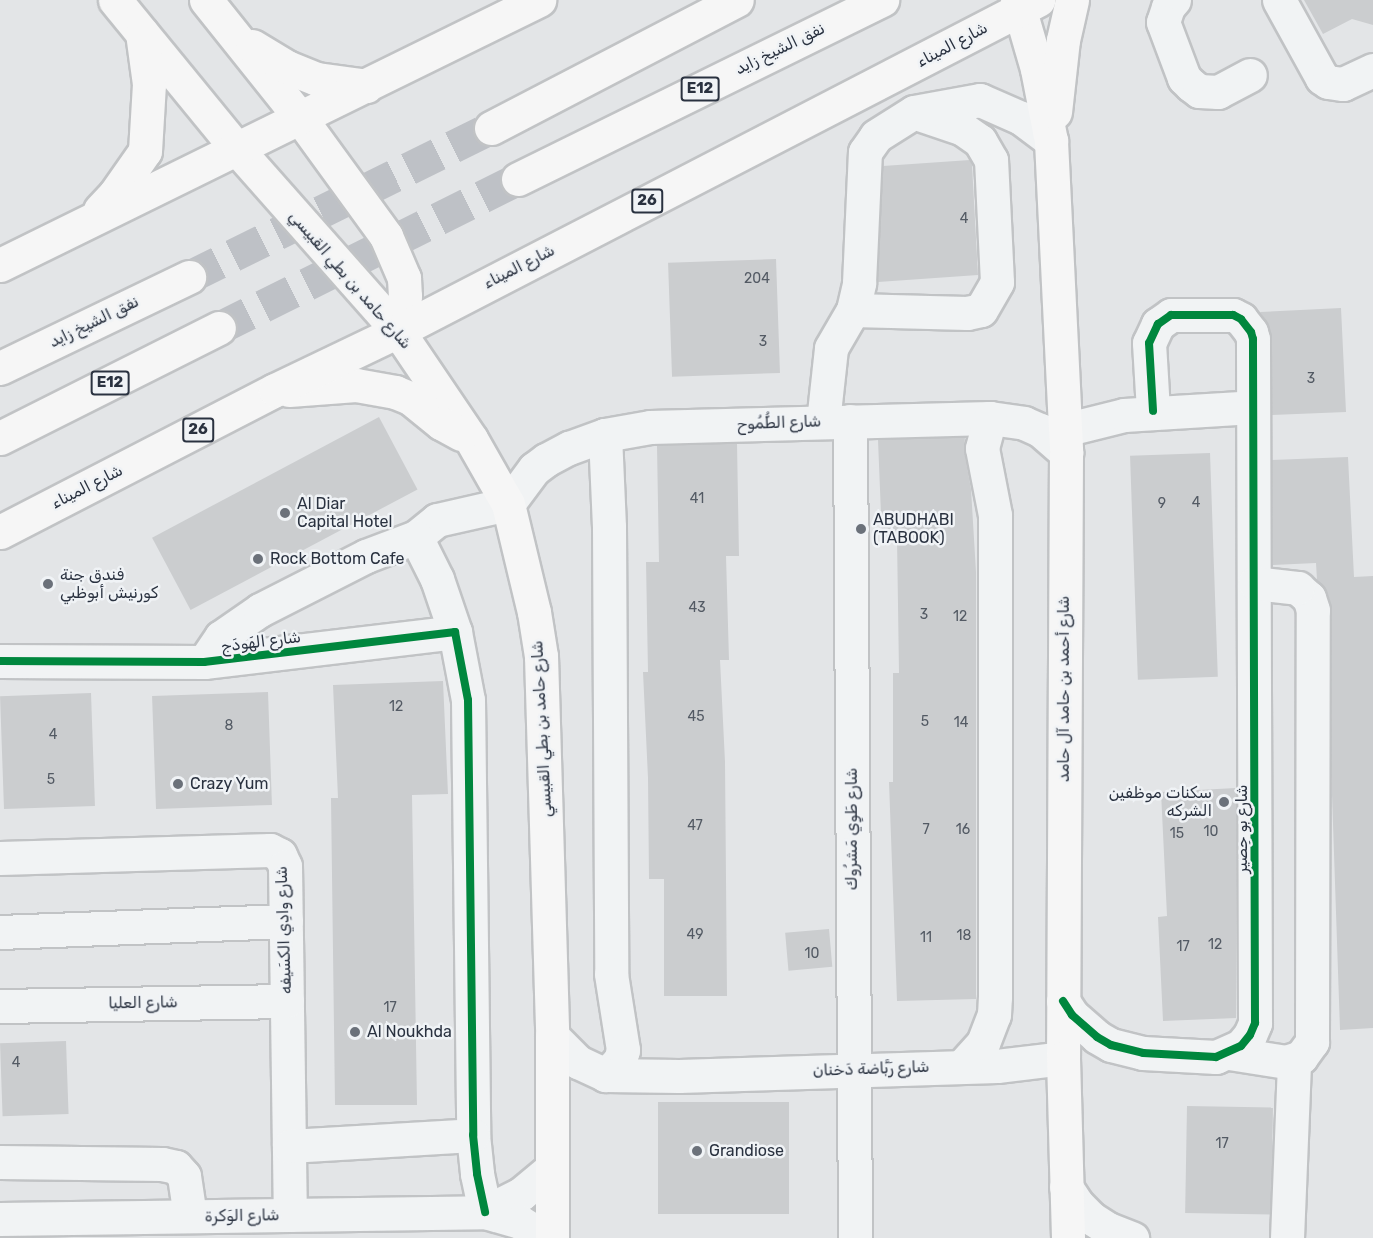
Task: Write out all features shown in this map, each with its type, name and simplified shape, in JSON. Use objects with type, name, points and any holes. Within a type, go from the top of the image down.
[{"type":"main road","name":"شارع حامد بن بطي القبيسي","points":[[115,0],[237,149],[398,332],[471,440],[508,504],[534,612],[541,656],[552,1036],[552,1238]]},
{"type":"main road","points":[[207,0],[301,119],[386,236],[404,278],[405,296],[398,332]]},
{"type":"main road","points":[[0,265],[539,0]]},
{"type":"main road","points":[[491,128],[737,0]]},
{"type":"main road","name":"نفق الشيخ زايد","points":[[518,179],[882,0]]},
{"type":"main road","name":"شارع أحمد بن حامد آل حامد","points":[[1051,141],[1063,40],[1072,0]]},
{"type":"main road","name":"شارع أحمد بن حامد آل حامد","points":[[1025,3],[1051,141],[1065,442],[1062,1058],[1068,1238]]},
{"type":"main road","name":"شارع الميناء","points":[[0,532],[275,390],[398,332],[1025,3]]},
{"type":"main road","points":[[94,217],[115,194],[145,151],[149,84],[142,33]]},
{"type":"main road","points":[[235,36],[297,71],[342,84],[367,86]]},
{"type":"main road","name":"نفق الشيخ زايد","points":[[0,368],[189,277]]},
{"type":"main road","name":"E12","points":[[0,438],[219,328]]},
{"type":"main road","points":[[275,390],[356,385],[395,392],[411,398],[441,423],[471,440]]},
{"type":"street","points":[[1174,0],[1168,7],[1163,22],[1184,78],[1191,85],[1199,91],[1218,92],[1250,75]]},
{"type":"street","points":[[1279,0],[1322,78],[1328,82],[1343,84],[1373,70]]},
{"type":"street","points":[[914,112],[980,100],[1022,118],[1051,141]]},
{"type":"street","points":[[853,310],[967,313],[981,310],[997,282],[991,160],[980,141],[963,129],[914,112]]},
{"type":"street","name":"شارع طَوِي مَشرُوك","points":[[855,1238],[854,1069],[836,421],[831,348],[853,310],[859,283],[865,152],[876,136],[914,112]]},
{"type":"street","name":"شارع بو حِصير","points":[[1153,411],[1149,343],[1158,324],[1171,315],[1233,315],[1247,325],[1253,339],[1257,1009],[1250,1035],[1229,1053]]},
{"type":"street","points":[[1065,442],[1106,418],[1153,411],[1253,407]]},
{"type":"street","points":[[963,1065],[983,1043],[994,1015],[995,997],[995,515],[982,448],[990,418]]},
{"type":"street","name":"شارع الطُّمُوح","points":[[508,504],[525,480],[546,460],[605,435],[650,427],[990,418],[1024,423],[1065,442]]},
{"type":"street","points":[[605,435],[609,527],[611,975],[623,1044],[620,1060],[606,1075]]},
{"type":"street","name":"شارع الهَودَج","points":[[204,662],[221,637],[260,610],[366,556],[416,537],[437,520],[508,504]]},
{"type":"street","points":[[416,537],[437,579],[455,632],[468,700],[474,1135],[477,1174],[485,1212]]},
{"type":"street","points":[[1063,1001],[1084,1027],[1111,1045],[1127,1050],[1216,1057],[1229,1053],[1294,1061],[1308,1050],[1312,1042],[1313,610],[1309,598],[1298,588],[1254,583]]},
{"type":"street","name":"شارع الهَودَج","points":[[0,660],[204,662],[455,632]]},
{"type":"street","name":"شارع وادِي الكسَيفه","points":[[0,858],[270,850],[280,855],[285,866],[290,1215]]},
{"type":"street","points":[[0,932],[286,921]]},
{"type":"street","name":"شارع العليا","points":[[0,1006],[287,1001]]},
{"type":"street","name":"شارع رَبَّاضة دَخنان","points":[[552,1036],[578,1062],[606,1075],[679,1076],[963,1065],[1019,1065],[1062,1058]]},
{"type":"street","name":"شارع رَبَّاضة دَخنان","points":[[623,1044],[648,1064],[679,1076]]},
{"type":"street","points":[[1287,1238],[1294,1061]]},
{"type":"street","points":[[289,1146],[474,1135]]},
{"type":"street","points":[[0,1162],[162,1164],[176,1167],[184,1176],[190,1216]]},
{"type":"street","name":"شارع الوَكرة","points":[[0,1219],[43,1228],[190,1216],[230,1227],[290,1215],[420,1225],[485,1212],[521,1194],[552,1168]]},
{"type":"street","points":[[1066,1187],[1091,1218],[1108,1229],[1132,1238]]},
{"type":"street","name":"شارع الوَكرة","points":[[485,1212],[520,1222],[546,1238]]},
{"type":"building","points":[[1304,0],[1373,0],[1373,25],[1352,19],[1323,34]]},
{"type":"building","points":[[970,160],[978,275],[878,282],[883,166]]},
{"type":"building","points":[[776,259],[780,373],[672,377],[668,263]]},
{"type":"building","points":[[1341,308],[1346,412],[1272,415],[1272,339],[1269,326],[1260,312]]},
{"type":"building","name":"Al Diar Capital Hotel","points":[[379,417],[417,489],[191,610],[152,538]]},
{"type":"building","points":[[965,437],[964,451],[971,489],[976,572],[976,999],[897,1001],[889,782],[893,782],[893,673],[899,673],[897,538],[882,539],[878,440]]},
{"type":"building","points":[[737,443],[739,556],[726,556],[729,660],[720,660],[725,762],[727,996],[664,996],[664,879],[649,879],[648,778],[643,672],[648,672],[646,562],[659,562],[657,446]]},
{"type":"building","points":[[1210,453],[1218,677],[1138,680],[1130,456]]},
{"type":"building","points":[[1348,457],[1354,577],[1373,576],[1373,1028],[1340,1030],[1331,765],[1332,610],[1327,592],[1317,580],[1316,563],[1273,565],[1272,460]]},
{"type":"building","points":[[443,681],[448,794],[412,795],[417,1105],[335,1105],[331,798],[338,798],[333,685]]},
{"type":"building","points":[[268,692],[272,805],[156,809],[152,696]]},
{"type":"building","points":[[91,693],[95,806],[4,809],[0,696]]},
{"type":"building","points":[[1236,788],[1236,1018],[1163,1021],[1158,917],[1167,916],[1161,792]]},
{"type":"building","points":[[829,929],[832,967],[788,971],[785,933]]},
{"type":"building","points":[[66,1041],[69,1114],[3,1116],[0,1043]]},
{"type":"building","points":[[658,1102],[789,1102],[789,1214],[658,1214]]},
{"type":"building","points":[[1187,1106],[1273,1108],[1271,1214],[1185,1213]]},
{"type":"tunnel","points":[[189,277],[491,128]]},
{"type":"tunnel","points":[[219,328],[518,179]]},
{"type":"cycle path","points":[[1063,1001],[1072,1015],[1097,1037],[1111,1045],[1143,1053],[1216,1057],[1241,1046],[1250,1035],[1255,1023],[1253,339],[1251,332],[1241,319],[1233,315],[1171,315],[1158,324],[1149,343],[1153,411]]},
{"type":"cycle path","points":[[0,661],[204,662],[455,632],[468,700],[473,1135],[477,1174],[485,1212]]},
{"type":"place","name":"Al Diar Capital Hotel","points":[[285,513]]},
{"type":"place","name":"ABUDHABI (TABOOK)","points":[[861,529]]},
{"type":"place","name":"Rock Bottom Cafe","points":[[258,559]]},
{"type":"place","name":"فندق جنة كورنيش أبوظبي","points":[[48,584]]},
{"type":"place","name":"Crazy Yum","points":[[178,784]]},
{"type":"place","name":"سكنات موظفين الشركه","points":[[1224,802]]},
{"type":"place","name":"Al Noukhda","points":[[355,1032]]},
{"type":"place","name":"Grandiose","points":[[697,1151]]}]
